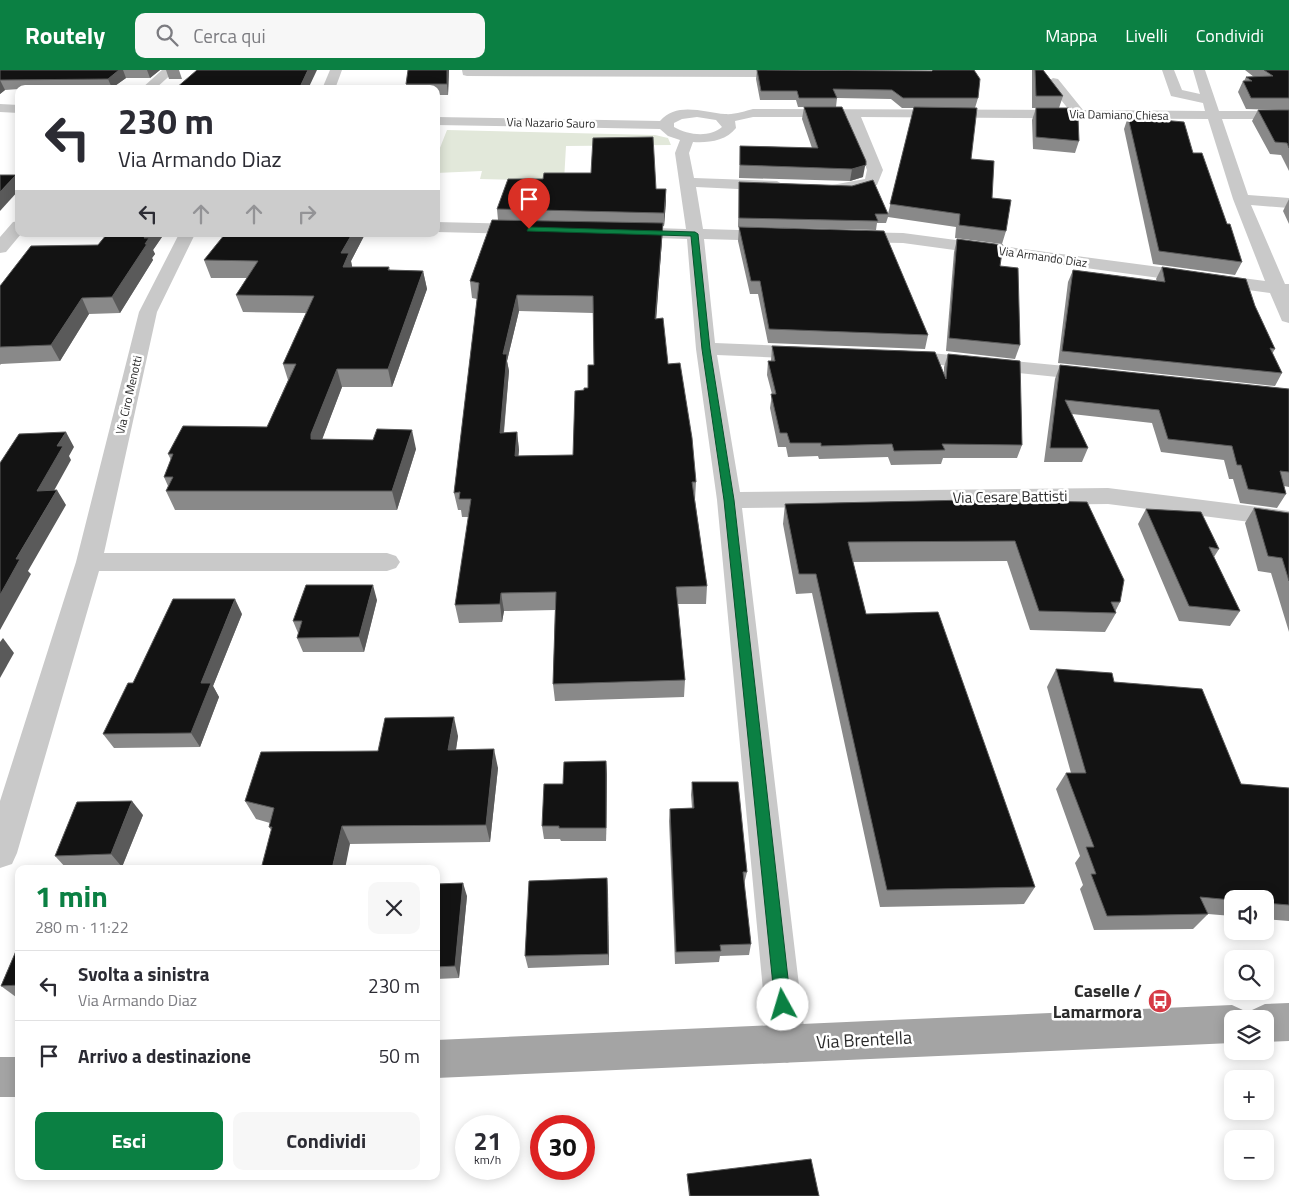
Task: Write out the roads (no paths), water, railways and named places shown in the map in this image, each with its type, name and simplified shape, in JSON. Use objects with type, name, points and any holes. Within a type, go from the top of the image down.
[{"type":"main road","points":[[1274,1023],[1289,1022]]},
{"type":"main road","name":"Via Brentella","points":[[440,1059],[1224,1024]]},
{"type":"main road","points":[[0,1077],[15,1076]]},
{"type":"street","points":[[152,85],[170,70]]},
{"type":"street","points":[[330,85],[336,70]]},
{"type":"street","points":[[1168,70],[1176,93],[1209,100]]},
{"type":"street","points":[[1199,70],[1241,199],[1284,290],[1289,317]]},
{"type":"street","points":[[467,72],[685,79],[805,73]]},
{"type":"street","points":[[1053,82],[1079,114]]},
{"type":"street","points":[[687,107],[725,120],[729,128],[719,135],[688,137],[671,132],[665,125],[687,107]]},
{"type":"street","points":[[0,108],[15,108]]},
{"type":"street","name":"Via Damiano Chiesa","points":[[725,120],[753,113],[1289,115]]},
{"type":"street","points":[[822,187],[851,188],[872,182],[875,170],[852,113]]},
{"type":"street","name":"Via Nazario Sauro","points":[[440,124],[665,125]]},
{"type":"street","points":[[688,137],[682,153],[695,234],[706,349],[729,500],[787,1044]]},
{"type":"street","points":[[686,182],[793,186]]},
{"type":"street","points":[[1241,199],[1289,203]]},
{"type":"street","points":[[0,223],[15,225]]},
{"type":"street","points":[[440,227],[543,230]]},
{"type":"street","points":[[0,248],[15,230]]},
{"type":"street","points":[[611,232],[798,236]]},
{"type":"street","name":"Via Ciro Menotti","points":[[0,853],[89,562],[148,312],[185,237]]},
{"type":"street","name":"Via Armando Diaz","points":[[836,237],[902,238],[1284,290]]},
{"type":"street","points":[[706,349],[828,353]]},
{"type":"street","points":[[876,355],[924,357],[1112,376]]},
{"type":"street","name":"Via Cesare Battisti","points":[[729,500],[1108,496],[1289,519]]},
{"type":"street","points":[[89,562],[387,562]]},
{"type":"place","name":"Caselle / Lamarmora","points":[[1160,1001]]}]
